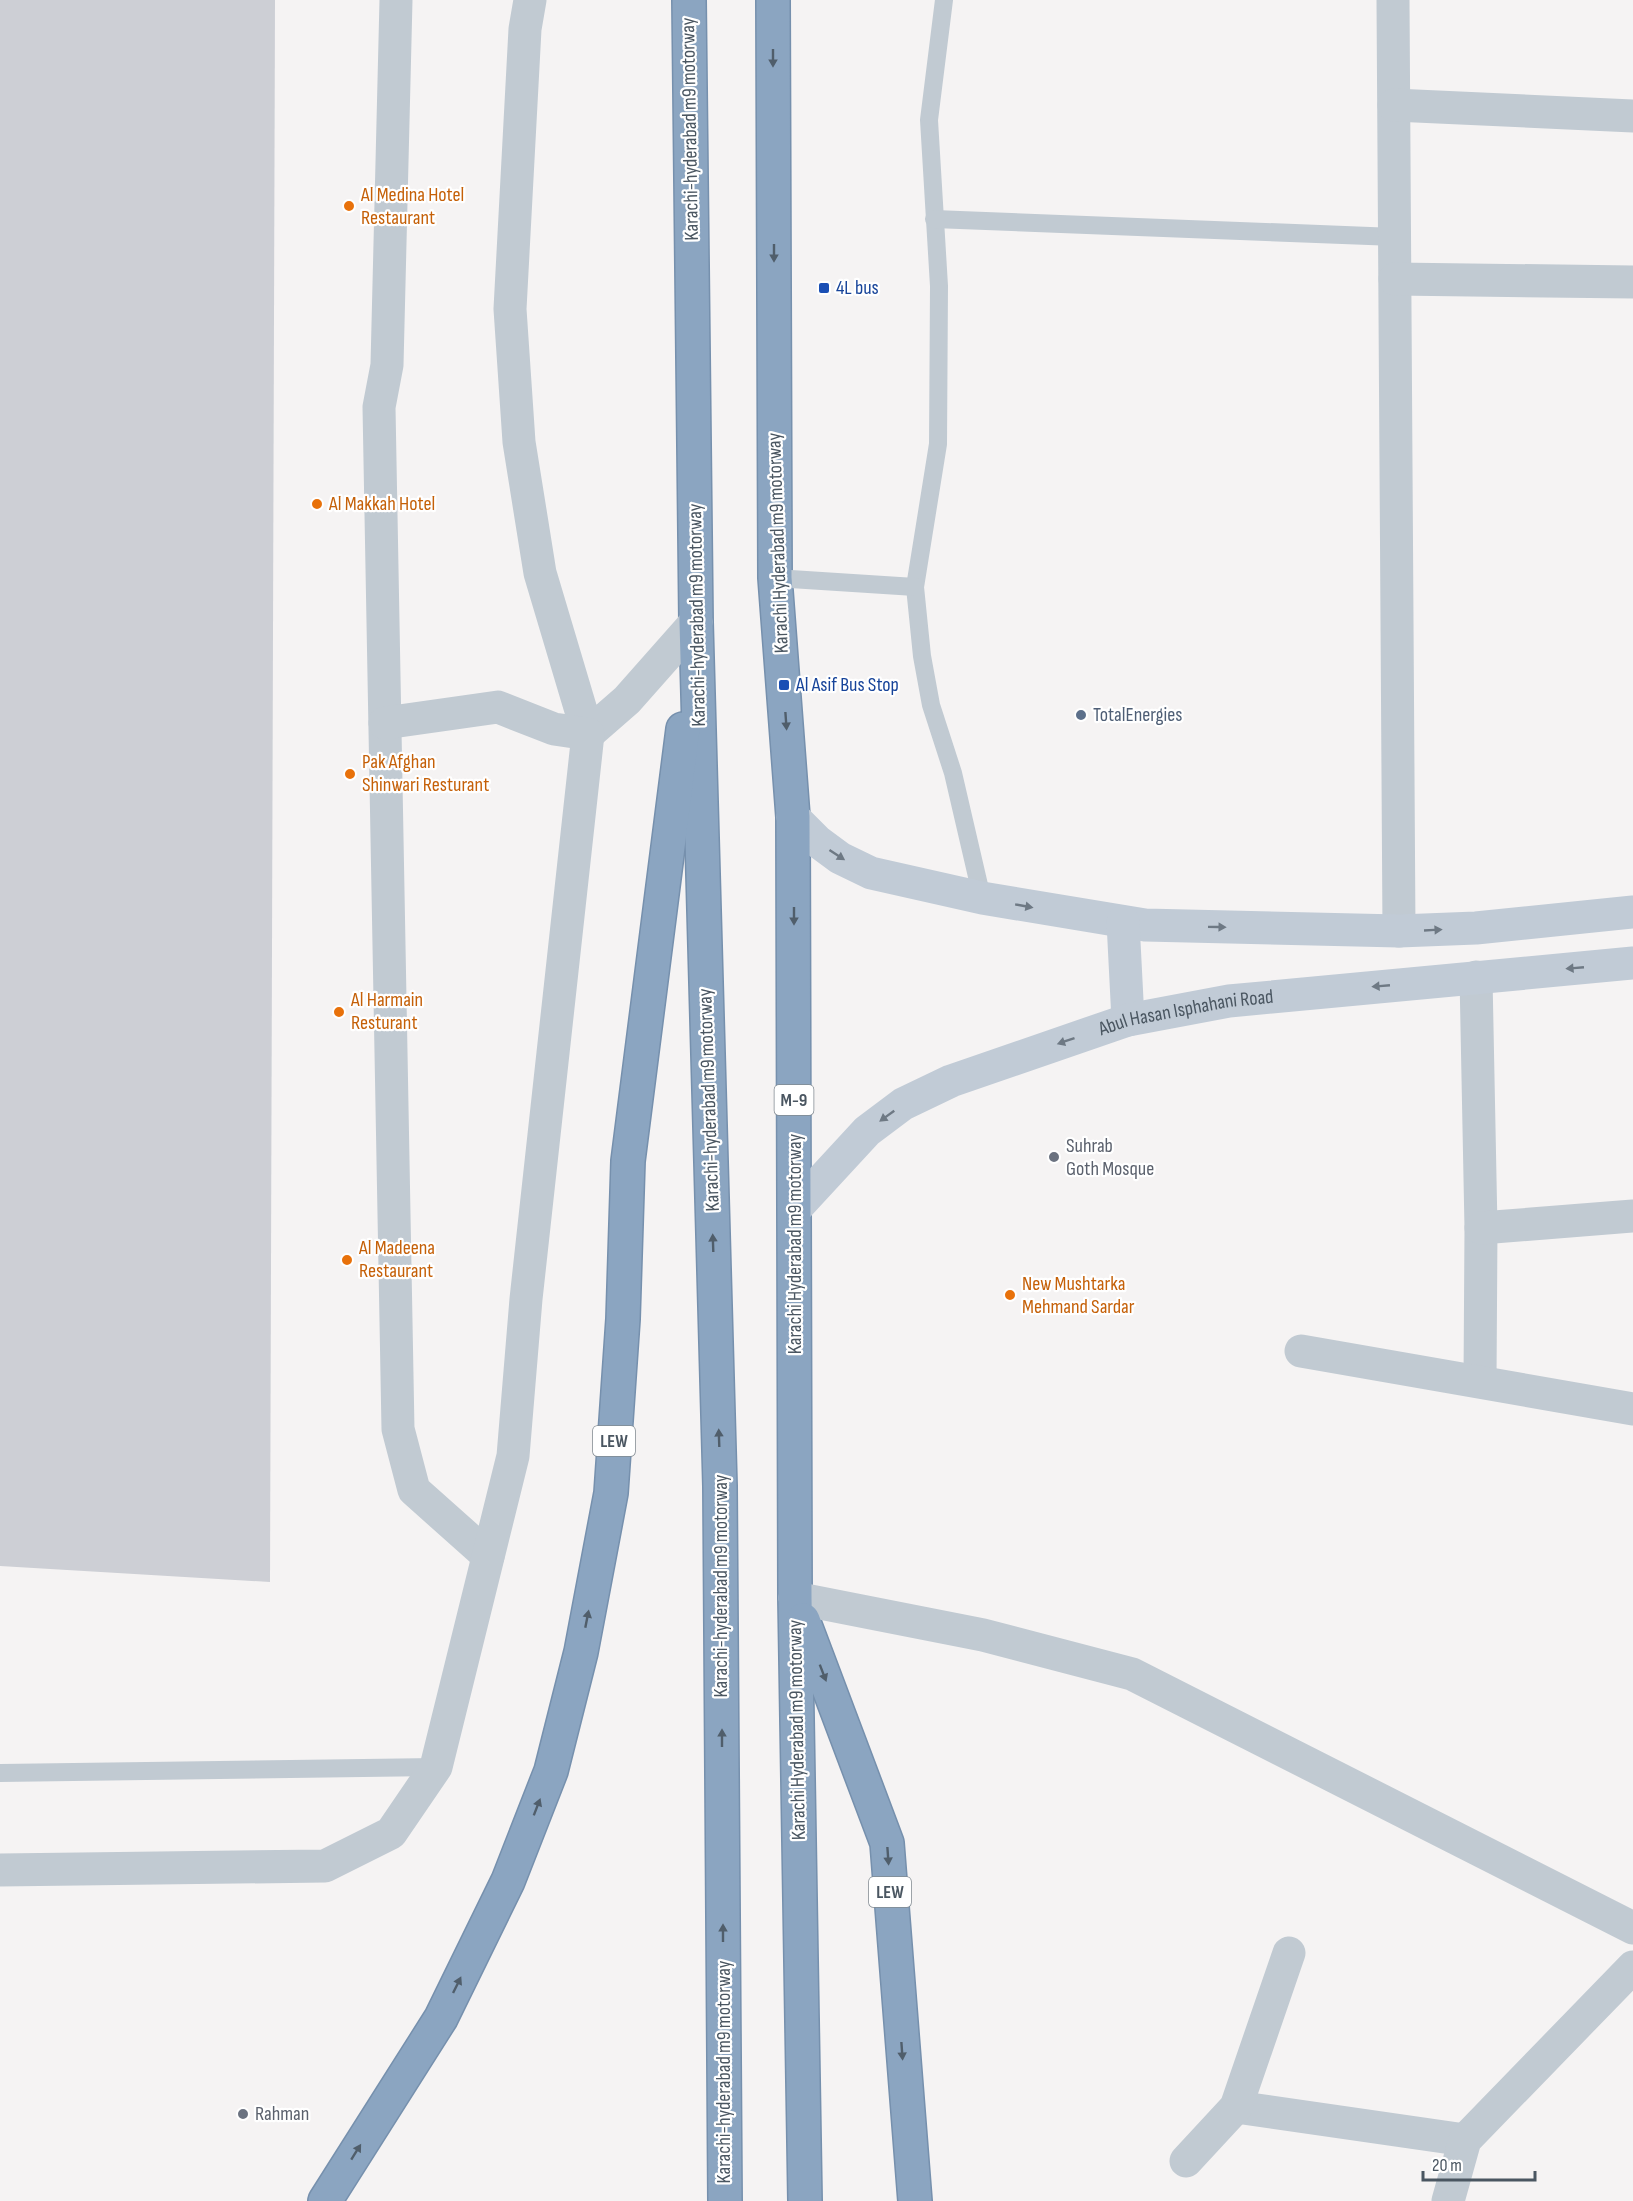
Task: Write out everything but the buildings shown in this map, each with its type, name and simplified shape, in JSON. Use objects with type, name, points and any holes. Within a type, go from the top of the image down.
[{"type":"highway","name":"Karachi-hyderabad m9 motorway","points":[[689,0],[696,622],[720,1486],[725,2201]]},
{"type":"highway","name":"Karachi Hyderabad m9 motorway","points":[[773,0],[776,578],[793,817],[795,1598],[805,2201]]},
{"type":"highway","name":"LEW","points":[[325,2201],[441,2018],[508,1881],[551,1771],[581,1652],[610,1493],[623,1319],[628,1161],[696,622]]},
{"type":"highway","name":"LEW","points":[[795,1598],[887,1843],[915,2201]]},
{"type":"main road","points":[[793,817],[817,841],[840,858],[871,873],[982,898],[1144,925],[1399,932],[1476,928],[1633,912]]},
{"type":"main road","points":[[1123,922],[1128,1020]]},
{"type":"main road","name":"Abul Hasan Isphahani Road","points":[[795,1209],[867,1131],[903,1104],[951,1081],[1128,1020],[1228,1001],[1633,963]]},
{"type":"street","points":[[396,0],[387,365],[379,406],[398,1430],[414,1490],[488,1556]]},
{"type":"street","points":[[0,1870],[325,1866],[391,1833],[436,1767],[513,1456],[526,1299],[588,734],[540,573],[519,442],[510,309],[525,29],[530,0]]},
{"type":"street","points":[[1393,0],[1399,932]]},
{"type":"street","points":[[1394,105],[1633,116]]},
{"type":"street","points":[[1395,279],[1633,282]]},
{"type":"street","points":[[385,723],[498,707],[554,729],[588,734],[627,700],[696,622]]},
{"type":"street","points":[[1476,977],[1481,1228],[1480,1381]]},
{"type":"street","points":[[1481,1228],[1633,1216]]},
{"type":"street","points":[[1301,1351],[1633,1408]]},
{"type":"street","points":[[795,1598],[983,1635],[1132,1674],[1633,1928]]},
{"type":"street","points":[[1186,2161],[1236,2107],[1289,1953]]},
{"type":"street","points":[[1448,2201],[1465,2140],[1633,1967]]},
{"type":"street","points":[[1236,2107],[1465,2140]]},
{"type":"lane","points":[[944,0],[929,120],[939,286],[938,444],[915,587],[922,656],[931,705],[953,773],[982,898]]},
{"type":"lane","points":[[934,219],[1395,237]]},
{"type":"lane","points":[[776,578],[915,587]]},
{"type":"lane","points":[[0,1773],[436,1767]]},
{"type":"place","name":"Al Medina Hotel Restaurant","points":[[349,206]]},
{"type":"place","name":"4L bus","points":[[824,288]]},
{"type":"place","name":"Al Makkah Hotel","points":[[317,504]]},
{"type":"place","name":"Al Asif Bus Stop","points":[[784,685]]},
{"type":"place","name":"TotalEnergies","points":[[1081,715]]},
{"type":"place","name":"Pak Afghan Shinwari Resturant","points":[[350,774]]},
{"type":"place","name":"Al Harmain Resturant","points":[[339,1012]]},
{"type":"place","name":"Suhrab Goth Mosque","points":[[1054,1157]]},
{"type":"place","name":"Al Madeena Restaurant","points":[[347,1260]]},
{"type":"place","name":"New Mushtarka Mehmand Sardar","points":[[1010,1295]]},
{"type":"place","name":"Rahman","points":[[243,2114]]}]
